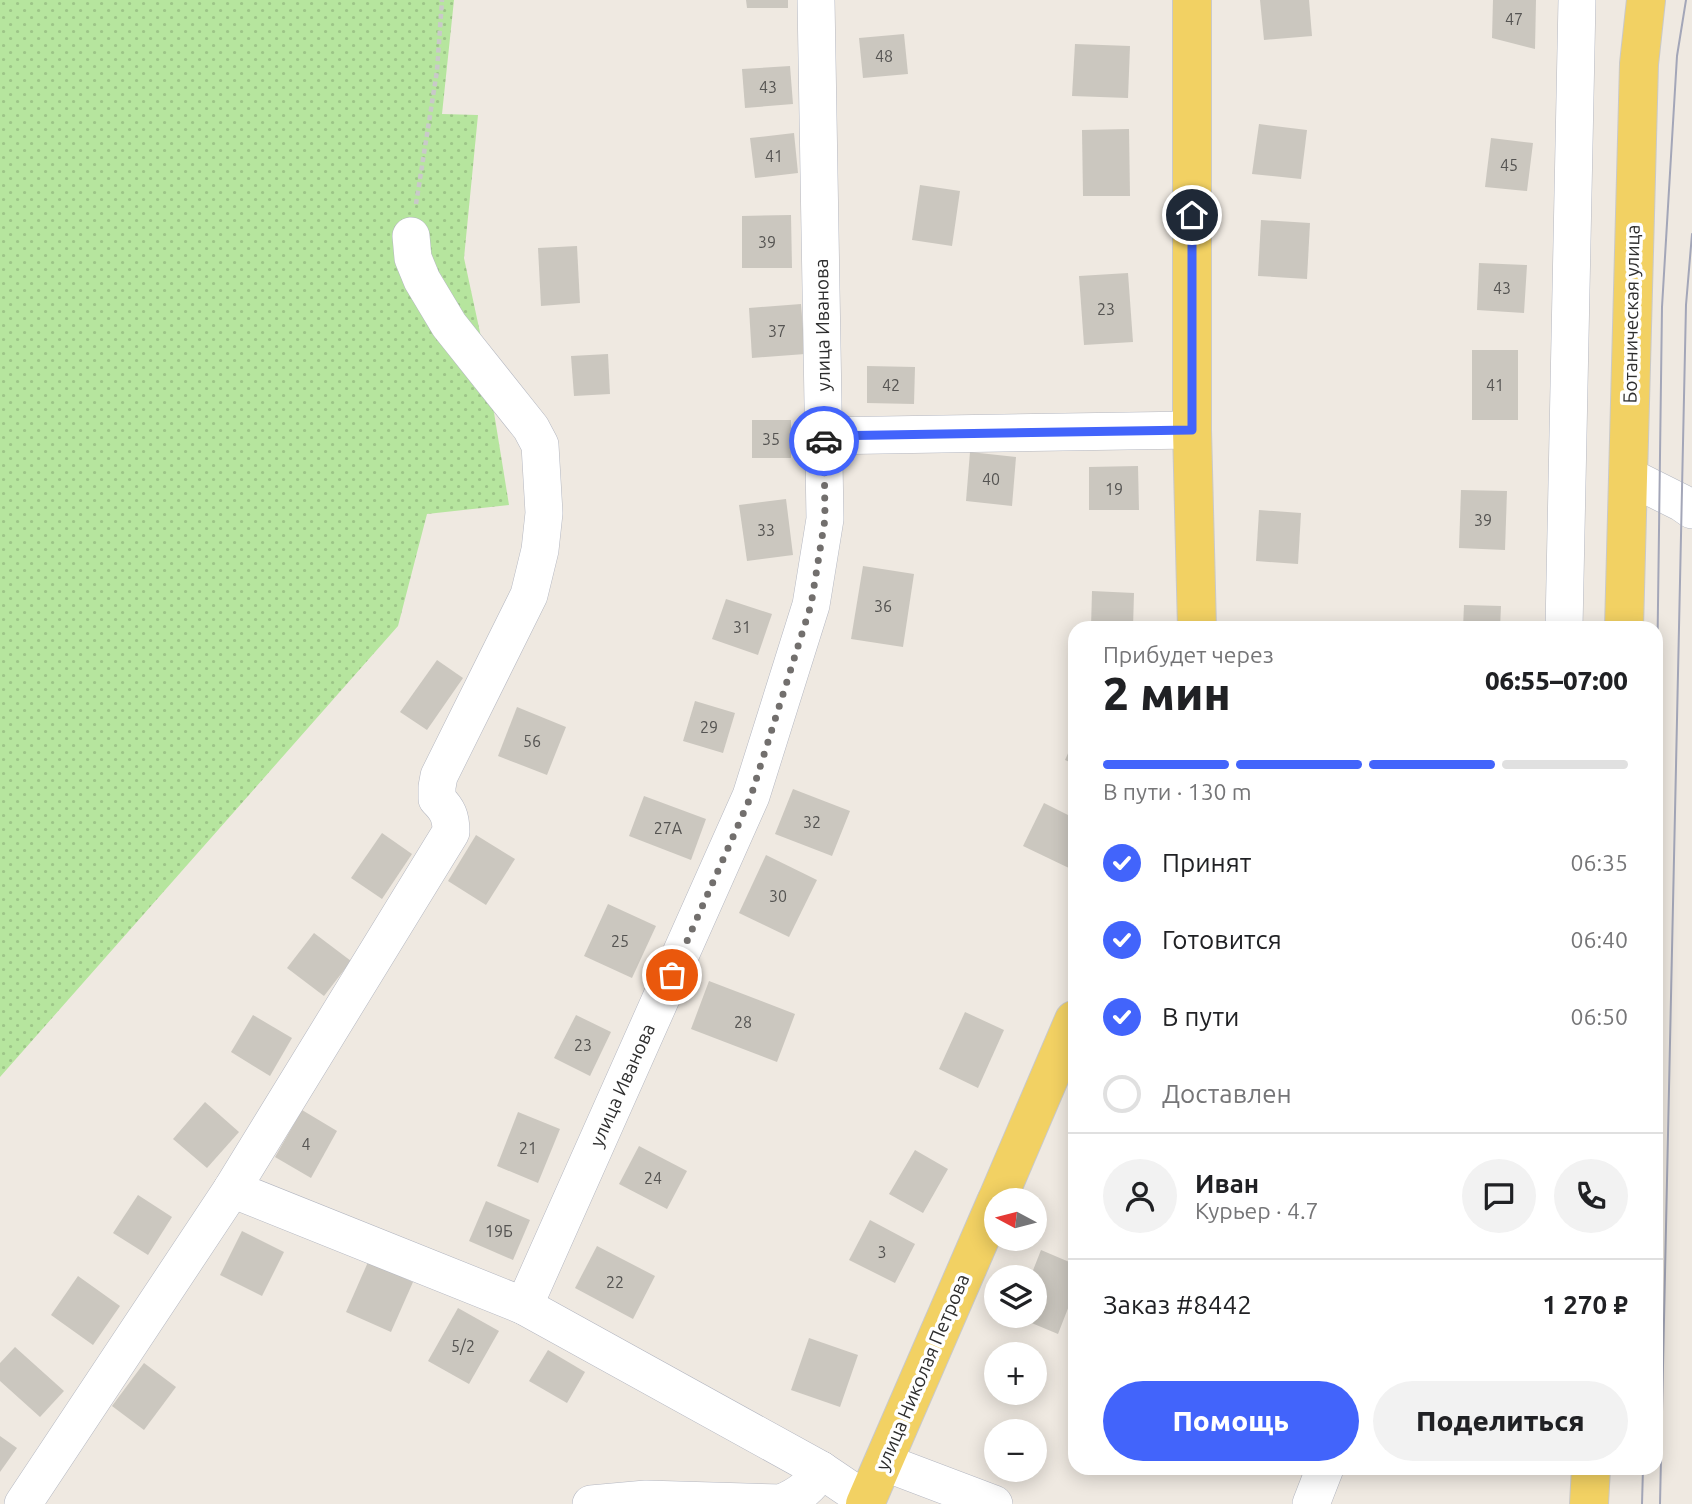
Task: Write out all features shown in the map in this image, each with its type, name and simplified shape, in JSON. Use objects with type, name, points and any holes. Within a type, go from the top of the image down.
[{"type":"main road","points":[[1192,0],[1192,430],[1197,621]]},
{"type":"main road","name":"Ботаническая улица","points":[[1625,621],[1639,64],[1646,0]]},
{"type":"main road","name":"улица Николая Петрова","points":[[1002,1188],[1068,1034]]},
{"type":"main road","name":"улица Николая Петрова","points":[[866,1502],[984,1229]]},
{"type":"main road","points":[[1589,1504],[1591,1475]]},
{"type":"street","name":"улица Иванова","points":[[524,1306],[751,796],[811,605],[825,519],[816,0]]},
{"type":"street","points":[[1564,621],[1577,0]]},
{"type":"street","points":[[23,1504],[232,1189],[451,832],[451,819],[447,809],[437,799],[439,776],[530,595],[540,550],[544,513],[540,445],[531,428],[449,325],[422,280],[413,258],[411,236]]},
{"type":"street","points":[[824,436],[1192,430]]},
{"type":"street","points":[[1628,476],[1692,510]]},
{"type":"street","points":[[232,1189],[524,1306],[805,1490],[866,1502]]},
{"type":"street","points":[[883,1462],[994,1504]]},
{"type":"street","points":[[1311,1504],[1322,1475]]},
{"type":"street","points":[[591,1504],[646,1499],[781,1503],[805,1490]]},
{"type":"path","points":[[411,236],[438,71],[442,0]]},
{"type":"green space","points":[[0,0],[454,0],[442,114],[478,115],[464,258],[484,351],[509,505],[427,514],[398,626],[0,1077]]},
{"type":"building","points":[[746,0],[788,0],[788,8],[747,8]]},
{"type":"building","points":[[1260,0],[1309,0],[1312,36],[1264,40]]},
{"type":"building","points":[[1493,0],[1536,0],[1535,49],[1492,38]]},
{"type":"building","points":[[904,34],[908,74],[863,78],[859,38]]},
{"type":"building","points":[[1075,44],[1130,46],[1128,98],[1072,96]]},
{"type":"building","points":[[790,66],[793,104],[745,108],[742,69]]},
{"type":"building","points":[[1259,124],[1307,130],[1301,179],[1252,174]]},
{"type":"building","points":[[1129,129],[1130,196],[1083,196],[1082,130]]},
{"type":"building","points":[[794,133],[798,173],[755,178],[750,138]]},
{"type":"building","points":[[1491,138],[1533,143],[1527,191],[1485,187]]},
{"type":"building","points":[[920,185],[960,191],[952,246],[912,240]]},
{"type":"building","points":[[791,215],[792,268],[742,268],[742,216]]},
{"type":"building","points":[[1261,220],[1310,223],[1307,279],[1258,276]]},
{"type":"building","points":[[577,246],[580,303],[541,306],[538,248]]},
{"type":"building","points":[[1479,263],[1527,265],[1524,313],[1477,310]]},
{"type":"building","points":[[1128,273],[1133,342],[1084,345],[1079,276]]},
{"type":"building","points":[[801,304],[805,354],[752,358],[749,308]]},
{"type":"building","points":[[1472,350],[1518,350],[1518,420],[1472,420]]},
{"type":"building","points":[[608,354],[610,394],[574,396],[571,356]]},
{"type":"building","points":[[867,366],[915,367],[914,404],[867,403]]},
{"type":"building","points":[[752,420],[791,420],[791,458],[752,458]]},
{"type":"building","points":[[970,452],[1016,457],[1012,506],[966,501]]},
{"type":"building","points":[[1138,466],[1139,510],[1089,510],[1089,467]]},
{"type":"building","points":[[1461,490],[1507,491],[1505,550],[1459,548]]},
{"type":"building","points":[[786,499],[793,555],[747,561],[739,505]]},
{"type":"building","points":[[1259,510],[1301,513],[1298,564],[1256,561]]},
{"type":"building","points":[[863,566],[914,574],[903,647],[851,639]]},
{"type":"building","points":[[1092,591],[1134,593],[1133,621],[1091,621]]},
{"type":"building","points":[[726,599],[772,614],[758,655],[712,639]]},
{"type":"building","points":[[1464,605],[1501,606],[1500,621],[1463,621]]},
{"type":"building","points":[[437,660],[463,678],[427,730],[400,712]]},
{"type":"building","points":[[695,701],[735,713],[723,753],[683,741]]},
{"type":"building","points":[[517,707],[566,727],[547,775],[498,756]]},
{"type":"building","points":[[793,789],[850,811],[832,856],[775,834]]},
{"type":"building","points":[[644,796],[706,819],[691,860],[629,836]]},
{"type":"building","points":[[1044,803],[1068,815],[1068,868],[1023,846]]},
{"type":"building","points":[[382,833],[412,854],[382,899],[351,878]]},
{"type":"building","points":[[476,835],[515,859],[486,905],[448,881]]},
{"type":"building","points":[[766,855],[817,880],[789,937],[739,913]]},
{"type":"building","points":[[608,904],[656,926],[632,978],[584,956]]},
{"type":"building","points":[[314,933],[351,961],[324,996],[287,968]]},
{"type":"building","points":[[709,981],[795,1014],[777,1062],[691,1029]]},
{"type":"building","points":[[965,1012],[1004,1030],[978,1088],[939,1069]]},
{"type":"building","points":[[253,1015],[292,1038],[270,1076],[231,1052]]},
{"type":"building","points":[[576,1015],[611,1032],[590,1076],[554,1058]]},
{"type":"building","points":[[205,1102],[239,1132],[207,1168],[173,1139]]},
{"type":"building","points":[[302,1110],[337,1131],[311,1178],[275,1157]]},
{"type":"building","points":[[518,1112],[560,1129],[538,1183],[497,1166]]},
{"type":"building","points":[[639,1146],[687,1171],[667,1209],[619,1184]]},
{"type":"building","points":[[915,1150],[948,1169],[923,1213],[889,1194]]},
{"type":"building","points":[[138,1195],[172,1217],[148,1255],[113,1233]]},
{"type":"building","points":[[486,1201],[530,1220],[513,1260],[469,1241]]},
{"type":"building","points":[[870,1220],[915,1244],[895,1283],[849,1260]]},
{"type":"building","points":[[242,1231],[284,1252],[262,1296],[220,1275]]},
{"type":"building","points":[[597,1246],[655,1276],[633,1319],[575,1288]]},
{"type":"building","points":[[1041,1251],[1068,1261],[1068,1308],[1058,1334],[1044,1328],[1047,1328],[1047,1265],[1035,1265]]},
{"type":"building","points":[[368,1262],[413,1282],[391,1332],[346,1312]]},
{"type":"building","points":[[78,1276],[120,1306],[93,1345],[51,1315]]},
{"type":"building","points":[[458,1308],[499,1331],[469,1384],[428,1361]]},
{"type":"building","points":[[809,1338],[858,1355],[840,1407],[791,1390]]},
{"type":"building","points":[[15,1347],[64,1391],[40,1417],[0,1381],[0,1363]]},
{"type":"building","points":[[548,1350],[585,1372],[567,1403],[529,1381]]},
{"type":"building","points":[[144,1363],[176,1387],[144,1430],[112,1406]]},
{"type":"building","points":[[0,1436],[17,1448],[0,1472]]},
{"type":"tram line","points":[[1658,621],[1662,307],[1677,56],[1686,0]]},
{"type":"tram line","points":[[1663,1366],[1686,305],[1692,234]]},
{"type":"tram line","points":[[1642,1504],[1643,1475]]},
{"type":"tram line","points":[[1660,1504],[1661,1475]]},
{"type":"way so far","points":[[672,975],[751,796],[811,605],[825,519],[824,441]]},
{"type":"route","points":[[824,441],[824,436],[1192,430],[1192,215]]}]
